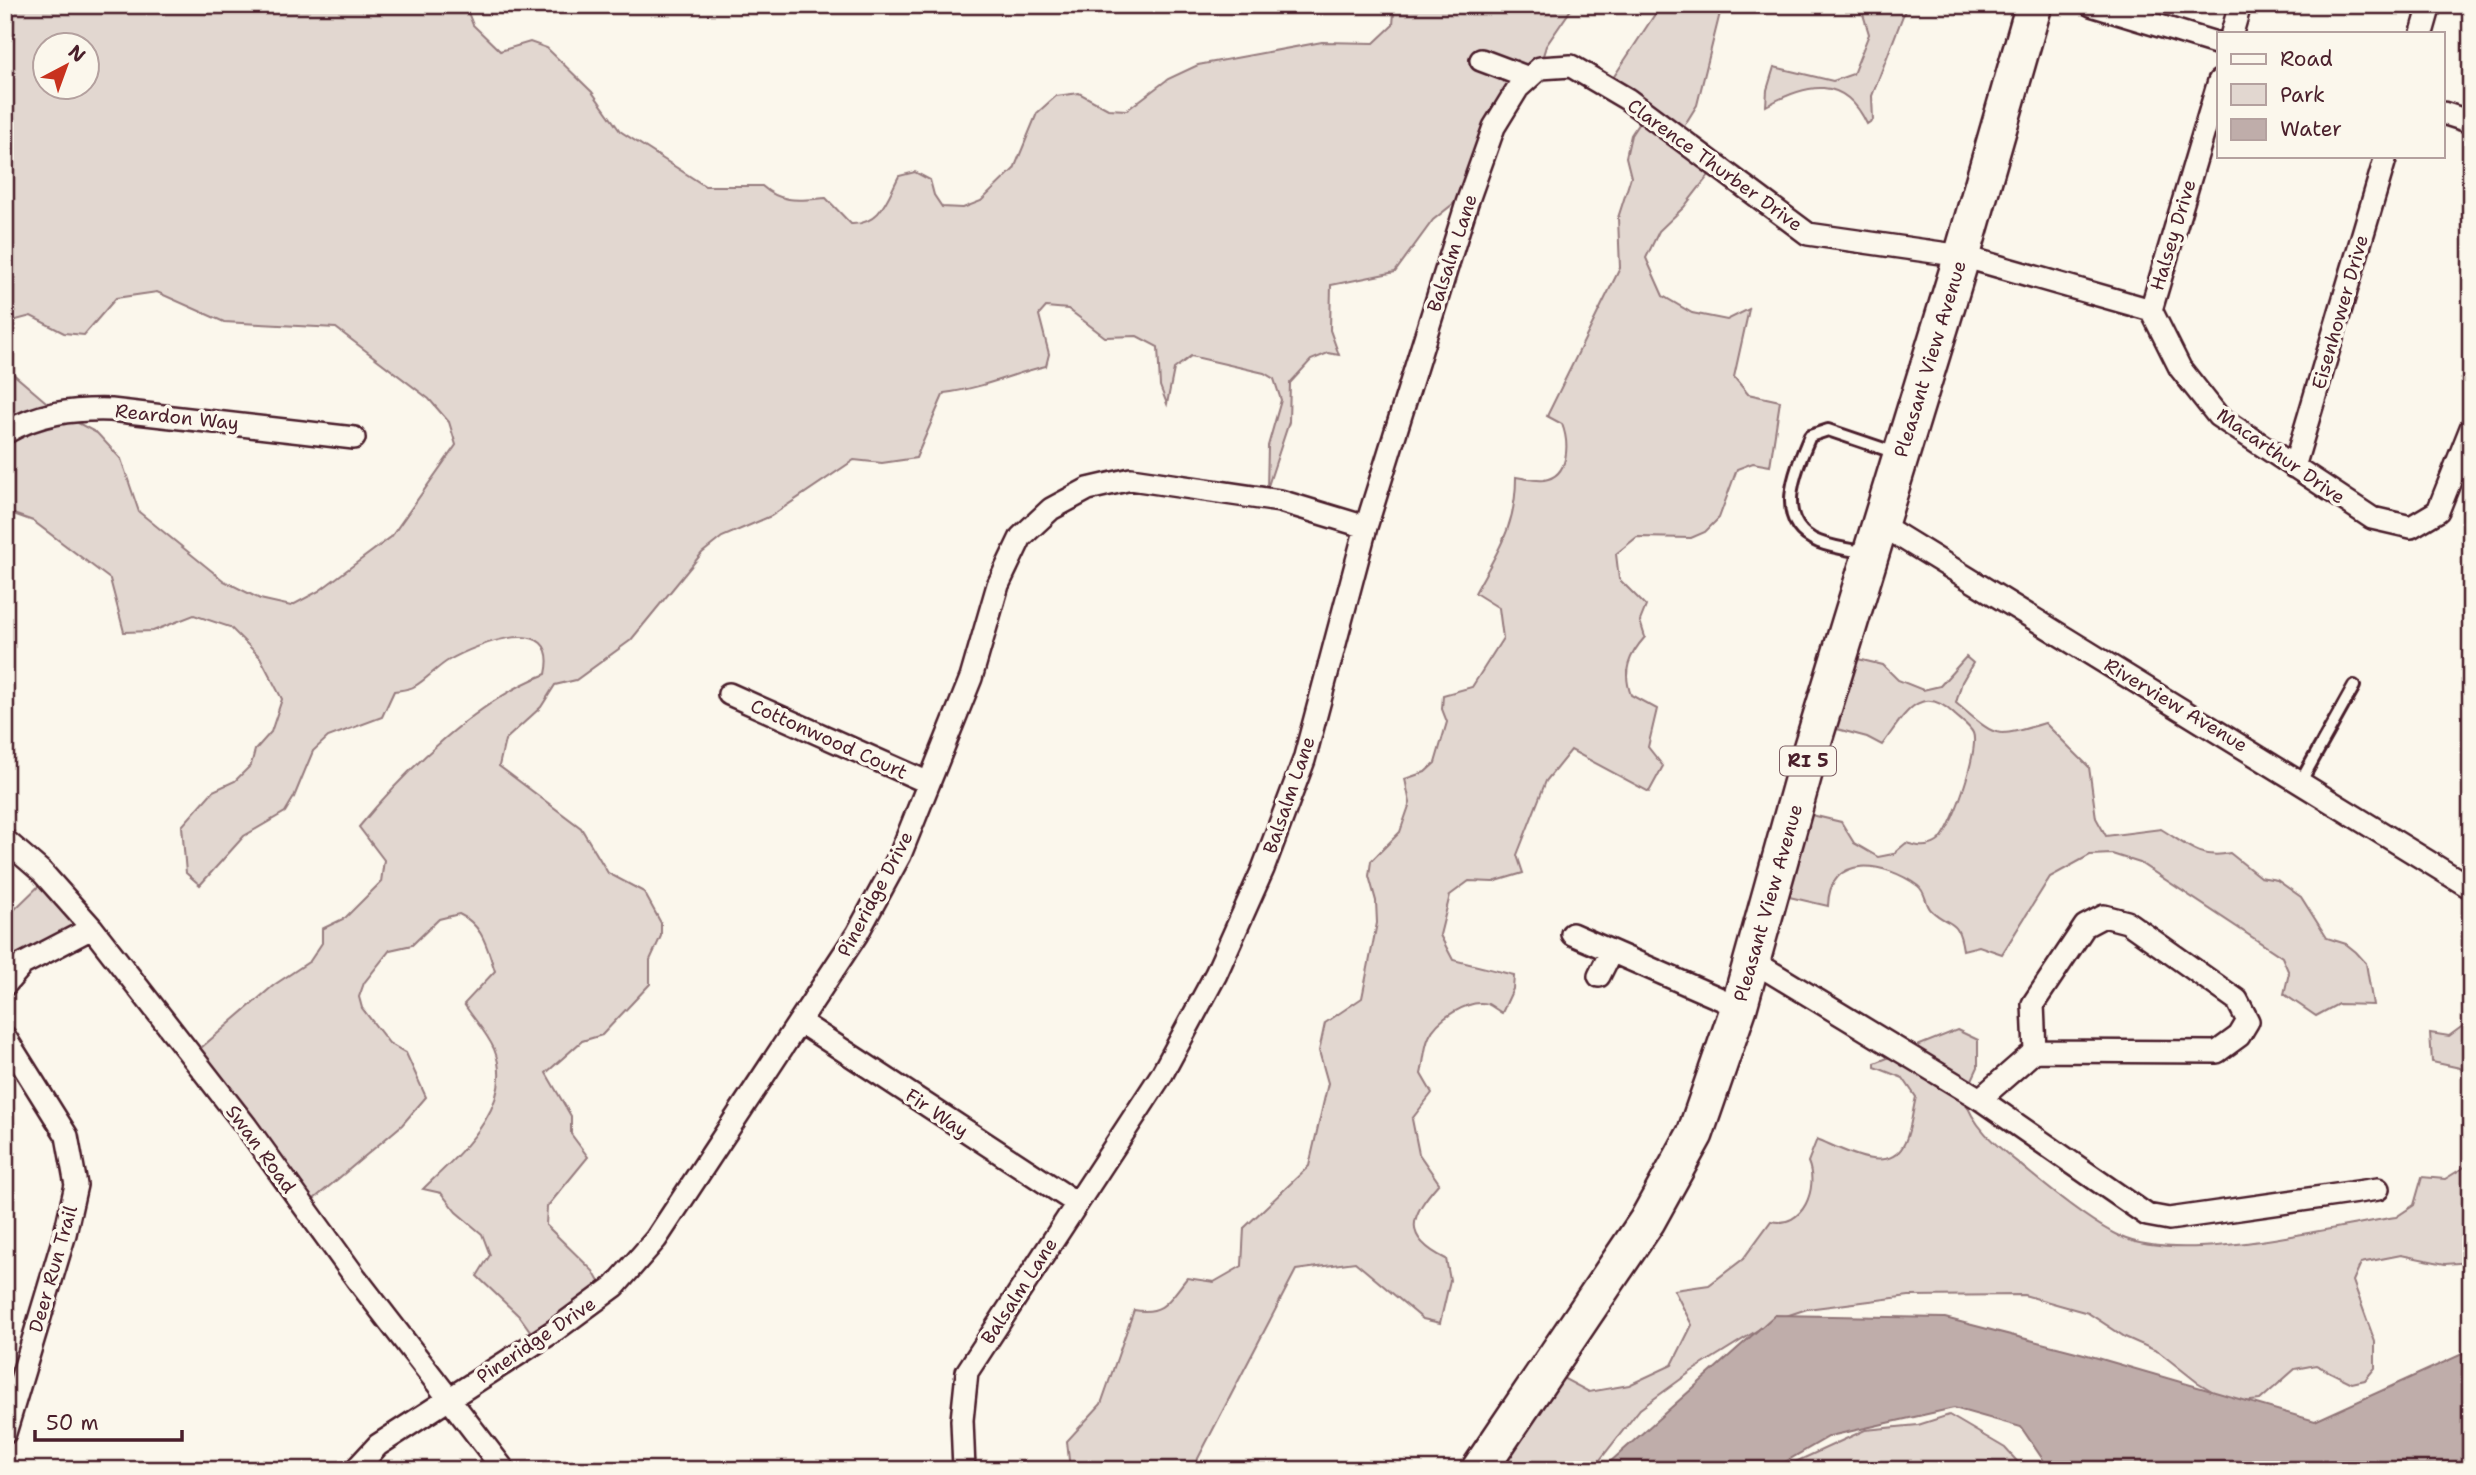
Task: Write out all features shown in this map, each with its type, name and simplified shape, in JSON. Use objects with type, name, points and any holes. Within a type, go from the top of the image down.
[{"type":"main road","name":"Pleasant View Avenue","points":[[1479,1470],[1647,1221],[1695,1134],[1739,1007],[1900,454],[1962,256],[2035,5]]},
{"type":"street","points":[[2091,5],[2217,43]]},
{"type":"street","points":[[2232,32],[2239,5]]},
{"type":"street","points":[[2422,32],[2430,5]]},
{"type":"street","points":[[1481,60],[1530,78]]},
{"type":"street","name":"Clarence Thurber Drive","points":[[1530,78],[1540,68],[1572,66],[1627,99],[1808,234],[1962,256]]},
{"type":"street","name":"Balsalm Lane","points":[[964,1470],[962,1420],[967,1372],[1075,1202],[1111,1155],[1162,1074],[1216,974],[1263,869],[1304,760],[1366,527],[1494,127],[1518,88],[1530,78]]},
{"type":"street","name":"Halsey Drive","points":[[2151,310],[2217,88]]},
{"type":"street","points":[[2444,113],[2471,122]]},
{"type":"street","name":"Eisenhower Drive","points":[[2294,467],[2385,158]]},
{"type":"street","points":[[1962,256],[2151,310]]},
{"type":"street","name":"Macarthur Drive","points":[[2151,310],[2180,368],[2218,416],[2372,517],[2411,527],[2438,511],[2471,428]]},
{"type":"street","name":"Reardon Way","points":[[5,433],[26,421],[75,409],[111,410],[354,438]]},
{"type":"street","name":"Pineridge Drive","points":[[355,1470],[378,1445],[554,1331],[615,1286],[656,1239],[715,1145],[857,934],[894,866],[971,678],[998,584],[1021,537],[1051,509],[1088,489],[1131,479],[1280,501],[1366,527]]},
{"type":"street","name":"Riverview Avenue","points":[[1875,539],[2301,781],[2471,888]]},
{"type":"street","name":"Cottonwood Court","points":[[729,694],[929,783]]},
{"type":"street","name":"Swan Road","points":[[5,840],[42,872],[92,928],[504,1470]]},
{"type":"street","points":[[1980,1099],[2035,1051],[2217,1052],[2239,1036],[2248,1021],[2236,1000],[2127,922],[2104,916],[2085,926],[2033,1004],[2035,1051]]},
{"type":"street","points":[[5,985],[23,964],[92,928]]},
{"type":"street","points":[[1572,934],[1739,1007]]},
{"type":"street","points":[[1599,976],[1611,952]]},
{"type":"street","points":[[1751,960],[1980,1099],[2147,1216],[2169,1219],[2378,1189]]},
{"type":"street","name":"Fir Way","points":[[800,1022],[1075,1202]]},
{"type":"street","name":"Deer Run Trail","points":[[5,1037],[67,1136],[76,1185],[65,1234],[5,1433]]},
{"type":"lane","points":[[1875,539],[1819,542],[1797,528],[1789,509],[1796,468],[1810,436],[1828,430],[1900,454]]},
{"type":"lane","points":[[2301,781],[2354,686]]},
{"type":"green space","points":[[5,5],[465,5],[473,25],[500,51],[530,42],[547,48],[592,92],[620,131],[705,186],[762,186],[784,198],[826,198],[851,224],[861,223],[876,215],[899,176],[915,172],[930,180],[934,195],[942,207],[963,208],[981,201],[1014,169],[1037,113],[1056,96],[1079,93],[1108,109],[1127,110],[1168,79],[1198,65],[1322,42],[1374,43],[1393,25],[1394,12],[1400,5],[1574,5],[1546,46],[1541,62],[1468,192],[1433,220],[1395,272],[1331,285],[1330,330],[1339,355],[1328,353],[1311,360],[1290,383],[1289,422],[1267,489],[1268,446],[1281,400],[1274,379],[1264,373],[1191,356],[1174,369],[1167,404],[1160,386],[1158,347],[1137,336],[1105,337],[1068,309],[1046,307],[1039,315],[1049,354],[1046,366],[944,393],[916,458],[882,463],[854,460],[771,516],[722,537],[702,553],[631,640],[576,680],[555,685],[541,707],[505,740],[499,766],[581,828],[608,873],[644,892],[661,923],[661,936],[650,960],[650,984],[602,1035],[582,1041],[546,1073],[571,1116],[571,1134],[588,1157],[547,1207],[546,1225],[593,1271],[603,1289],[536,1339],[520,1317],[477,1276],[490,1255],[482,1234],[456,1212],[441,1193],[423,1189],[481,1127],[498,1090],[499,1070],[494,1049],[464,1004],[495,971],[483,938],[474,924],[459,914],[439,919],[412,945],[390,950],[364,983],[359,997],[362,1008],[389,1043],[406,1053],[426,1097],[402,1125],[308,1204],[195,1053],[274,985],[310,961],[322,943],[322,929],[345,918],[381,882],[384,860],[359,827],[398,783],[444,739],[494,701],[546,674],[547,655],[541,643],[529,638],[513,637],[462,653],[413,687],[394,691],[382,717],[328,737],[313,751],[285,812],[244,836],[200,885],[186,873],[182,826],[213,791],[235,781],[251,765],[255,750],[271,732],[282,699],[260,657],[230,627],[194,615],[153,631],[124,632],[110,579],[33,521],[5,511],[5,367],[59,413],[97,433],[121,459],[139,512],[224,581],[260,599],[291,606],[319,591],[391,537],[456,445],[449,422],[429,399],[336,328],[224,322],[157,292],[116,298],[84,335],[64,333],[31,316],[5,323]]},
{"type":"green space","points":[[1661,5],[1722,5],[1697,105],[1679,134],[1715,167],[1684,207],[1659,231],[1646,258],[1663,296],[1692,313],[1727,320],[1749,309],[1734,377],[1748,394],[1780,401],[1770,466],[1753,463],[1737,469],[1719,518],[1705,532],[1691,538],[1637,537],[1616,554],[1619,579],[1646,606],[1640,621],[1645,637],[1631,657],[1627,678],[1631,695],[1657,709],[1648,747],[1663,766],[1649,792],[1571,750],[1546,781],[1517,855],[1523,873],[1493,882],[1469,881],[1450,895],[1440,935],[1453,960],[1514,975],[1513,989],[1502,1013],[1488,1004],[1463,1007],[1438,1024],[1429,1037],[1425,1050],[1421,1074],[1432,1093],[1412,1119],[1419,1154],[1439,1183],[1422,1206],[1415,1225],[1416,1234],[1422,1242],[1446,1259],[1450,1280],[1440,1323],[1423,1319],[1355,1262],[1296,1270],[1192,1470],[1070,1470],[1067,1441],[1101,1404],[1134,1310],[1160,1308],[1187,1278],[1214,1282],[1242,1266],[1244,1228],[1309,1166],[1328,1083],[1319,1051],[1325,1023],[1362,998],[1377,923],[1376,901],[1369,876],[1371,861],[1400,832],[1410,803],[1405,779],[1425,772],[1435,763],[1447,722],[1442,709],[1443,695],[1472,687],[1503,638],[1499,608],[1475,593],[1509,524],[1516,477],[1544,480],[1553,477],[1563,465],[1566,440],[1562,424],[1547,416],[1620,268],[1618,218],[1631,177],[1626,157],[1631,135],[1646,112],[1609,84]]},
{"type":"green space","points":[[1866,5],[1907,5],[1872,96],[1873,120],[1867,124],[1858,108],[1847,97],[1823,88],[1796,92],[1766,106],[1767,90],[1774,67],[1833,81],[1853,74],[1869,34],[1863,14]]},
{"type":"green space","points":[[1841,655],[1883,665],[1898,680],[1923,690],[1940,686],[1966,657],[1973,663],[1962,682],[1956,703],[1980,723],[1996,732],[2015,732],[2045,723],[2089,767],[2096,818],[2106,836],[2161,829],[2201,852],[2219,855],[2230,853],[2260,877],[2277,880],[2301,897],[2327,938],[2346,944],[2366,963],[2373,1005],[2338,1004],[2316,1016],[2284,994],[2289,973],[2282,957],[2140,863],[2112,854],[2090,855],[2050,877],[2002,954],[1979,946],[1963,950],[1955,927],[1931,910],[1921,889],[1891,871],[1861,867],[1848,870],[1838,877],[1831,889],[1828,906],[1772,893],[1795,811],[1841,822],[1854,843],[1878,857],[1893,854],[1906,843],[1929,846],[1937,842],[1950,824],[1963,790],[1972,756],[1973,733],[1942,705],[1931,701],[1912,707],[1882,745],[1867,737],[1822,725]]},
{"type":"green space","points":[[49,876],[92,925],[5,971],[5,909],[14,910]]},
{"type":"green space","points":[[2471,1020],[2471,1083],[2460,1068],[2432,1062],[2430,1033],[2449,1036]]},
{"type":"green space","points":[[1957,1030],[1978,1040],[1978,1067],[1964,1097],[1982,1130],[2061,1198],[2121,1237],[2148,1245],[2217,1246],[2295,1236],[2396,1217],[2414,1205],[2422,1177],[2445,1179],[2471,1163],[2471,1262],[2445,1264],[2401,1255],[2361,1263],[2353,1281],[2375,1342],[2375,1368],[2365,1380],[2352,1383],[2316,1365],[2295,1369],[2260,1400],[2232,1403],[2197,1382],[2159,1352],[2125,1337],[2088,1313],[2024,1295],[1909,1296],[1807,1309],[1774,1320],[1692,1371],[1640,1409],[1592,1470],[1476,1470],[1544,1368],[1589,1392],[1629,1385],[1672,1365],[1692,1325],[1674,1290],[1709,1285],[1743,1259],[1771,1221],[1782,1222],[1800,1213],[1810,1194],[1811,1172],[1808,1162],[1817,1139],[1862,1157],[1886,1159],[1895,1155],[1908,1135],[1916,1097],[1903,1078],[1875,1067],[1875,1063]]},
{"type":"green space","points":[[1949,1415],[2005,1448],[2025,1470],[1770,1470],[1789,1465],[1865,1430],[1918,1425]]},
{"type":"water","points":[[1775,1315],[1945,1318],[2084,1354],[2315,1421],[2471,1350],[2471,1470],[2050,1470],[2021,1427],[1954,1408],[1830,1436],[1771,1470],[1601,1470]]}]
